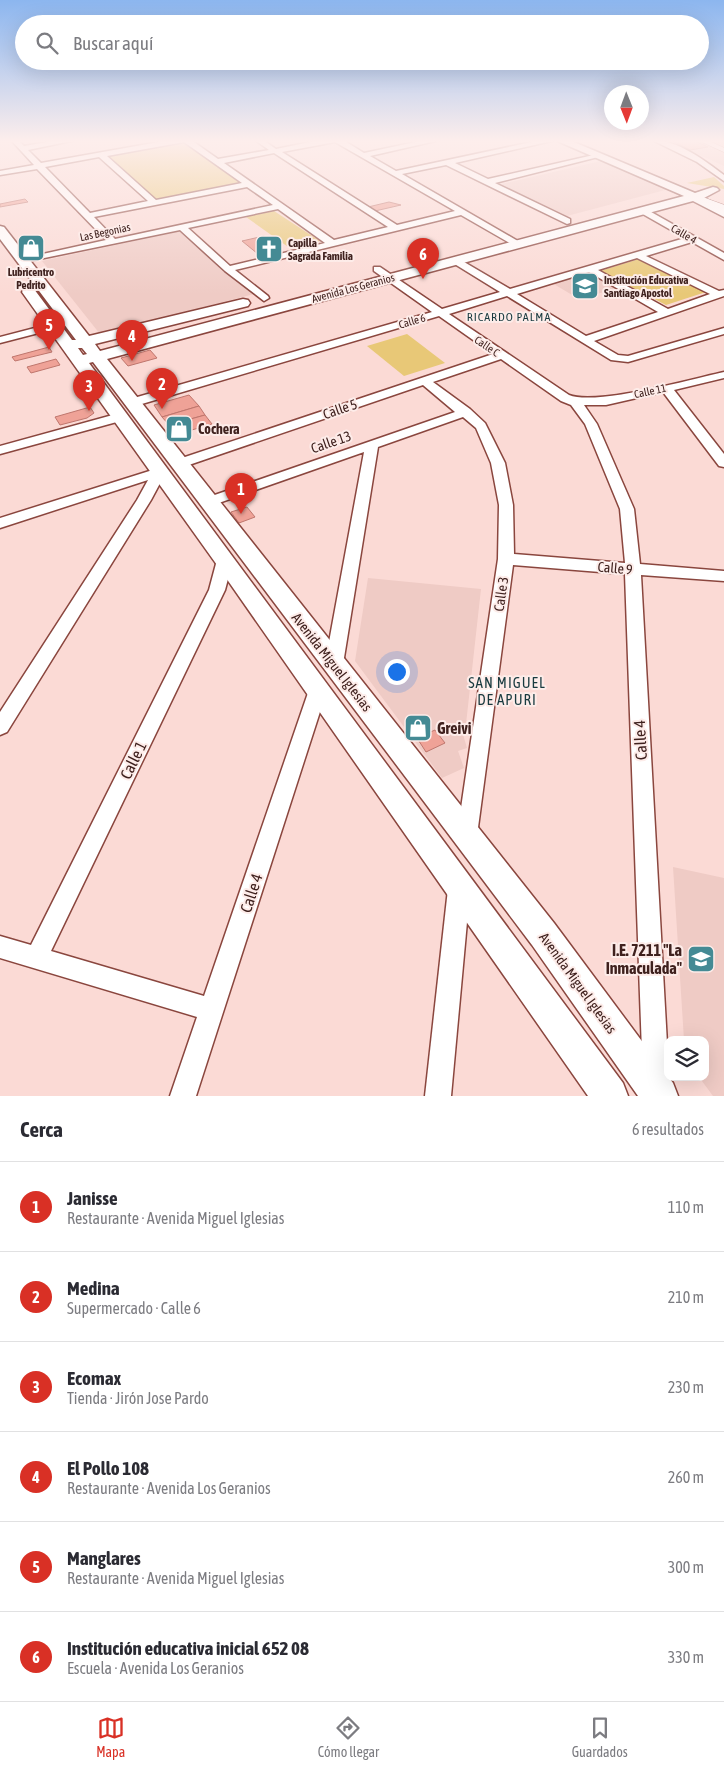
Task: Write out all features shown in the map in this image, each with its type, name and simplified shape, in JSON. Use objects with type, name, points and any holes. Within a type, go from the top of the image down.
[{"type":"main road","points":[[684,191],[706,200]]},
{"type":"main road","points":[[693,191],[706,200]]},
{"type":"main road","name":"Avenida Los Geranios","points":[[82,352],[390,278],[644,211],[706,200]]},
{"type":"main road","name":"Avenida Los Geranios","points":[[82,352],[273,295],[567,221],[706,200]]},
{"type":"main road","name":"Avenida Miguel Iglesias","points":[[0,230],[23,261],[82,352],[169,468],[225,560],[610,1096]]},
{"type":"main road","name":"Avenida Miguel Iglesias","points":[[0,254],[54,326],[82,352]]},
{"type":"main road","name":"Avenida Miguel Iglesias","points":[[169,468],[208,502],[543,934],[658,1093]]},
{"type":"street","points":[[63,191],[113,242]]},
{"type":"street","points":[[142,191],[154,202]]},
{"type":"street","points":[[87,216],[211,191]]},
{"type":"street","points":[[258,191],[332,243]]},
{"type":"street","points":[[336,191],[395,228]]},
{"type":"street","points":[[426,191],[518,244]]},
{"type":"street","points":[[506,191],[567,221]]},
{"type":"street","name":"Las Begonias","points":[[23,261],[280,206]]},
{"type":"street","name":"Calle 4","points":[[644,211],[724,257]]},
{"type":"street","points":[[228,268],[462,212]]},
{"type":"street","points":[[182,227],[228,268],[273,295]]},
{"type":"street","name":"Calle 6","points":[[1,448],[439,313],[694,239]]},
{"type":"street","points":[[637,255],[721,294]]},
{"type":"street","points":[[456,261],[615,358],[624,359],[724,331]]},
{"type":"street","name":"Calle C","points":[[377,269],[565,398],[575,402]]},
{"type":"street","points":[[590,269],[668,313]]},
{"type":"street","points":[[585,340],[721,294]]},
{"type":"street","points":[[0,340],[54,326]]},
{"type":"street","name":"Calle 5","points":[[0,523],[502,355]]},
{"type":"street","name":"Calle 11","points":[[575,402],[606,401],[724,375]]},
{"type":"street","name":"Calle 3","points":[[425,381],[466,412],[481,426],[498,463],[506,505],[506,559],[467,836]]},
{"type":"street","points":[[666,388],[724,463]]},
{"type":"street","name":"Calle 4","points":[[575,402],[591,424],[627,509],[632,569],[658,1093]]},
{"type":"street","name":"Calle 13","points":[[208,502],[466,412]]},
{"type":"street","points":[[334,664],[372,445]]},
{"type":"street","points":[[0,727],[144,500],[169,468]]},
{"type":"street","name":"Calle 9","points":[[506,559],[724,576]]},
{"type":"street","name":"Calle 1","points":[[36,958],[217,590],[225,560]]},
{"type":"street","name":"Calle 4","points":[[183,1096],[318,690]]},
{"type":"street","points":[[438,1096],[460,886]]},
{"type":"street","points":[[0,947],[212,1010]]},
{"type":"lane","points":[[706,200],[724,207]]},
{"type":"shaded area","points":[[146,191],[197,191],[155,199]]},
{"type":"shaded area","points":[[516,191],[661,191],[567,216]]},
{"type":"shaded area","points":[[274,211],[320,241],[291,249],[246,217]]},
{"type":"shaded area","points":[[181,231],[254,294],[100,334],[42,261]]},
{"type":"shaded area","points":[[639,259],[706,292],[666,305],[600,271]]},
{"type":"shaded area","name":"Institución Educativa Santiago Apostol","points":[[591,273],[618,288],[579,299],[552,283]]},
{"type":"shaded area","points":[[407,334],[445,363],[404,376],[367,346]]},
{"type":"shaded area","points":[[368,578],[481,589],[466,724],[462,731],[467,748],[458,751],[464,768],[442,778],[355,661]]},
{"type":"shaded area","name":"I.E. 7211 \"La Inmaculada\"","points":[[673,867],[724,878],[724,1096],[713,1096],[702,1081],[709,1081],[709,1036],[684,1036]]},
{"type":"building","points":[[25,199],[28,202],[0,207],[0,204]]},
{"type":"building","points":[[389,202],[401,205],[375,211],[368,207]]},
{"type":"building","points":[[264,236],[281,249],[258,254],[242,241]]},
{"type":"building","points":[[38,244],[42,249],[29,251],[25,247]]},
{"type":"building","points":[[49,347],[52,352],[15,361],[12,357]]},
{"type":"building","points":[[150,350],[157,358],[128,366],[121,358]]},
{"type":"building","points":[[56,359],[60,365],[31,373],[27,367]]},
{"type":"building","points":[[189,395],[199,406],[162,417],[154,405]]},
{"type":"building","points":[[199,406],[205,415],[169,425],[162,417]]},
{"type":"building","points":[[90,407],[94,413],[87,418],[60,425],[55,417]]},
{"type":"building","points":[[205,415],[212,424],[175,435],[169,425]]},
{"type":"building","points":[[247,507],[255,517],[239,523],[231,512]]},
{"type":"building","name":"Greivi","points":[[420,718],[430,733],[417,738],[407,724]]},
{"type":"building","points":[[435,730],[445,743],[426,752],[417,738]]},
{"type":"place","name":"Lubricentro Pedrito","points":[[31,248]]},
{"type":"place","name":"Capilla Sagrada Familia","points":[[269,249]]},
{"type":"place","name":"Institución educativa inicial 652 08","points":[[423,279]]},
{"type":"place","name":"Institución Educativa Santiago Apostol","points":[[585,286]]},
{"type":"place","name":"Manglares","points":[[49,350]]},
{"type":"place","name":"El Pollo 108","points":[[132,361]]},
{"type":"place","name":"Medina","points":[[162,409]]},
{"type":"place","name":"Ecomax","points":[[89,411]]},
{"type":"place","name":"Cochera","points":[[179,429]]},
{"type":"place","name":"Janisse","points":[[241,514]]},
{"type":"place","name":"Greivi","points":[[418,728]]},
{"type":"place","name":"I.E. 7211 \"La Inmaculada\"","points":[[701,959]]},
{"type":"district","name":"RICARDO PALMA","points":[[509,317]]},
{"type":"district","name":"SAN MIGUEL DE APURI","points":[[507,692]]}]
